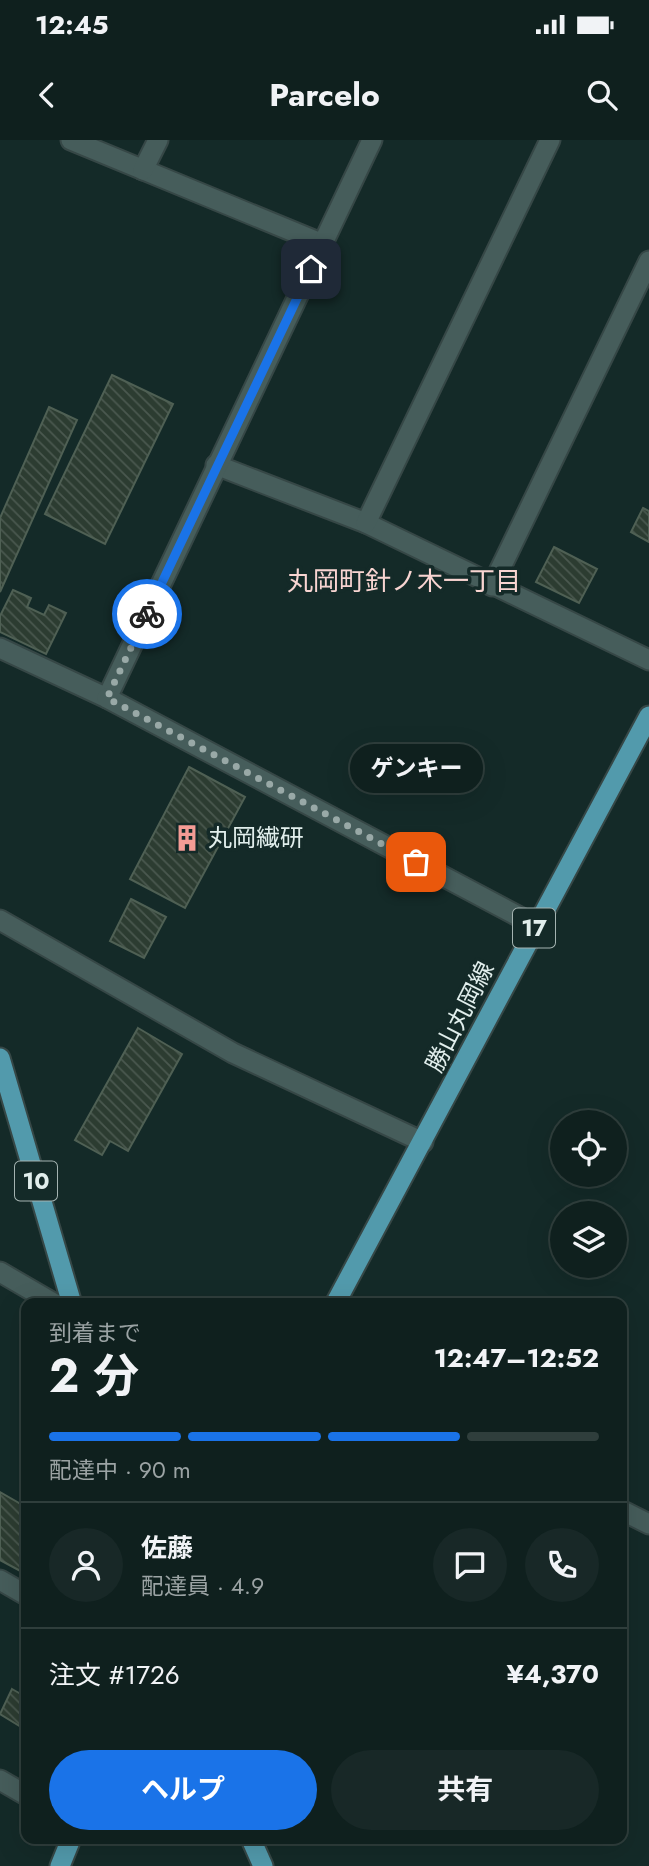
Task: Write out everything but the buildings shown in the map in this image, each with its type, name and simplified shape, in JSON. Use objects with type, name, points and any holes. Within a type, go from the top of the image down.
[{"type":"main road","name":"勝山丸岡線","points":[[338,1298],[423,1142],[535,925],[649,716]]},
{"type":"main road","name":"10","points":[[0,1058],[70,1298]]},
{"type":"main road","points":[[60,1866],[69,1844]]},
{"type":"main road","points":[[253,1844],[263,1866]]},
{"type":"street","points":[[71,140],[323,244]]},
{"type":"street","points":[[143,170],[158,140]]},
{"type":"street","points":[[107,698],[372,140]]},
{"type":"street","points":[[366,523],[550,140]]},
{"type":"street","points":[[492,586],[649,261]]},
{"type":"street","points":[[216,465],[366,523],[649,660]]},
{"type":"street","points":[[0,648],[107,698],[535,925]]},
{"type":"street","points":[[0,920],[233,1053],[423,1142]]},
{"type":"street","points":[[0,1272],[45,1298]]},
{"type":"street","points":[[627,1513],[649,1524]]},
{"type":"street","points":[[0,1580],[21,1592]]},
{"type":"street","points":[[0,1780],[21,1791]]},
{"type":"way so far","points":[[147,614],[107,698],[416,862]]},
{"type":"place","name":"丸岡繊研","points":[[187,838]]},
{"type":"place","name":"ゲンキー","points":[[416,862]]},
{"type":"district","name":"丸岡町針ノ木一丁目","points":[[404,581]]},
{"type":"route","points":[[147,614],[311,269]]}]
